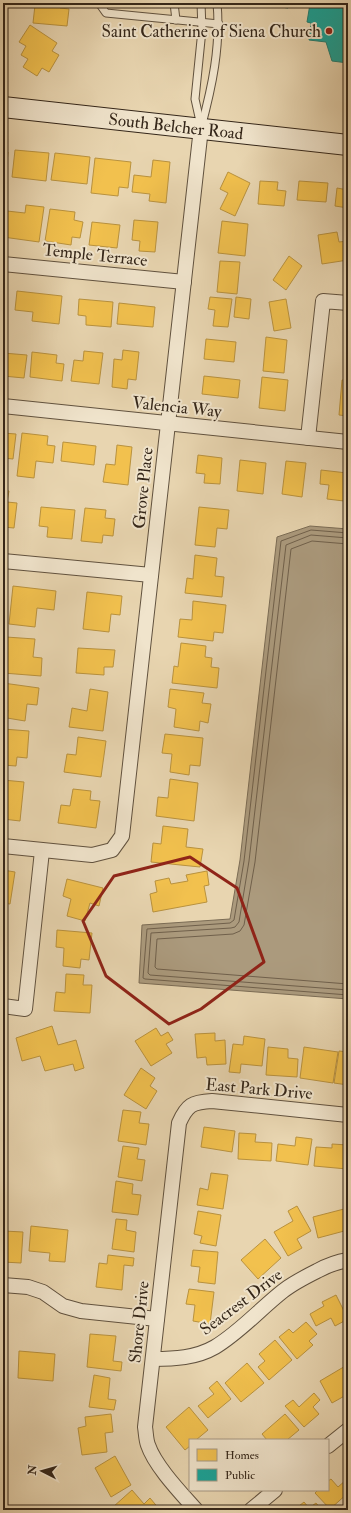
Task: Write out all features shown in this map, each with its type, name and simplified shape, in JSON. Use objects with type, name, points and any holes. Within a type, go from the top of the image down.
[{"type":"main road","name":"South Belcher Road","points":[[3,107],[348,145]]},
{"type":"street","name":"Grove Place","points":[[42,851],[92,855],[112,850],[122,836],[201,128]]},
{"type":"street","name":"Temple Terrace","points":[[3,264],[184,282]]},
{"type":"street","points":[[308,438],[323,301],[348,303]]},
{"type":"street","name":"Valencia Way","points":[[3,406],[348,442]]},
{"type":"street","points":[[3,561],[151,575]]},
{"type":"street","points":[[3,846],[42,851],[25,1009],[3,1006]]},
{"type":"street","name":"East Park Drive","points":[[179,1123],[183,1114],[191,1104],[206,1101],[348,1115]]},
{"type":"street","name":"Shore Drive","points":[[179,1123],[145,1427],[148,1446],[164,1472],[196,1510]]},
{"type":"street","name":"Seacrest Drive","points":[[153,1359],[186,1357],[199,1354],[214,1347],[228,1338],[283,1291],[302,1278],[336,1262],[348,1260]]},
{"type":"street","points":[[3,1285],[28,1288],[43,1292],[63,1306],[81,1311],[157,1319]]},
{"type":"street","points":[[329,1445],[348,1430]]},
{"type":"street","points":[[251,1510],[274,1491]]},
{"type":"lane","points":[[99,3],[106,13],[219,24]]},
{"type":"lane","points":[[174,3],[176,20]]},
{"type":"lane","points":[[201,3],[195,99],[201,128]]},
{"type":"lane","points":[[201,128],[215,70],[219,24],[217,3]]},
{"type":"highlighted area","points":[[190,857],[237,888],[264,962],[201,1009],[169,1024],[106,976],[83,921],[114,876]]},
{"type":"water","points":[[310,526],[348,529],[348,999],[139,983],[142,925],[230,919],[240,860],[277,537]]},
{"type":"building: Homes","points":[[44,3],[61,3],[60,8],[69,9],[67,26],[33,23],[35,5],[43,6]]},
{"type":"building: Homes","points":[[30,25],[57,43],[52,51],[59,55],[49,72],[42,68],[37,76],[23,67],[28,59],[21,55],[26,46],[19,42]]},
{"type":"building: Homes","points":[[15,150],[49,153],[46,181],[12,177]]},
{"type":"building: Homes","points":[[3,151],[8,152],[6,174],[3,174]]},
{"type":"building: Homes","points":[[55,153],[90,157],[87,184],[51,180]]},
{"type":"building: Homes","points":[[95,158],[131,162],[128,188],[119,187],[118,196],[91,193]]},
{"type":"building: Homes","points":[[153,160],[170,162],[166,203],[149,201],[150,194],[132,192],[134,175],[151,177]]},
{"type":"building: Homes","points":[[228,172],[250,183],[235,216],[220,209],[228,193],[220,189]]},
{"type":"building: Homes","points":[[260,181],[278,182],[277,190],[286,191],[284,206],[258,204]]},
{"type":"building: Homes","points":[[299,181],[328,183],[326,202],[297,200]]},
{"type":"building: Homes","points":[[337,188],[348,190],[348,208],[335,206]]},
{"type":"building: Homes","points":[[26,205],[44,207],[39,242],[3,237],[7,211],[25,213]]},
{"type":"building: Homes","points":[[50,209],[75,212],[74,220],[83,222],[80,238],[72,237],[71,245],[45,241]]},
{"type":"building: Homes","points":[[134,220],[158,222],[155,252],[139,251],[140,241],[132,240]]},
{"type":"building: Homes","points":[[222,221],[248,224],[245,256],[218,253]]},
{"type":"building: Homes","points":[[92,222],[120,225],[117,248],[89,245]]},
{"type":"building: Homes","points":[[337,232],[339,242],[348,241],[348,260],[322,264],[318,235]]},
{"type":"building: Homes","points":[[289,256],[302,266],[286,290],[273,280]]},
{"type":"building: Homes","points":[[220,261],[240,262],[237,294],[217,292]]},
{"type":"building: Homes","points":[[17,291],[62,296],[59,324],[32,321],[33,312],[15,310]]},
{"type":"building: Homes","points":[[210,297],[232,299],[228,327],[213,326],[215,310],[208,309]]},
{"type":"building: Homes","points":[[236,297],[251,299],[249,319],[234,317]]},
{"type":"building: Homes","points":[[79,299],[113,302],[111,327],[86,325],[86,316],[78,315]]},
{"type":"building: Homes","points":[[286,299],[291,328],[274,331],[269,302]]},
{"type":"building: Homes","points":[[119,303],[155,307],[153,327],[117,324]]},
{"type":"building: Homes","points":[[266,337],[287,340],[284,373],[263,371]]},
{"type":"building: Homes","points":[[206,339],[236,342],[234,362],[204,359]]},
{"type":"building: Homes","points":[[123,350],[139,352],[136,380],[128,379],[127,389],[112,387],[114,359],[122,360]]},
{"type":"building: Homes","points":[[84,351],[103,353],[99,384],[71,381],[74,360],[83,361]]},
{"type":"building: Homes","points":[[32,352],[57,355],[56,363],[64,364],[62,381],[30,377]]},
{"type":"building: Homes","points":[[3,353],[27,355],[24,378],[3,376]]},
{"type":"building: Homes","points":[[204,376],[240,380],[238,398],[202,394]]},
{"type":"building: Homes","points":[[262,377],[288,380],[285,411],[259,408]]},
{"type":"building: Homes","points":[[342,380],[348,380],[348,416],[339,415]]},
{"type":"building: Homes","points":[[3,433],[16,434],[13,459],[3,458]]},
{"type":"building: Homes","points":[[22,433],[48,436],[47,445],[55,446],[53,463],[36,461],[34,478],[17,476]]},
{"type":"building: Homes","points":[[63,442],[96,446],[94,465],[61,461]]},
{"type":"building: Homes","points":[[117,445],[132,447],[128,485],[103,482],[106,464],[115,465]]},
{"type":"building: Homes","points":[[198,455],[222,458],[220,484],[204,483],[205,474],[196,473]]},
{"type":"building: Homes","points":[[240,460],[266,463],[263,494],[237,491]]},
{"type":"building: Homes","points":[[286,461],[306,463],[302,497],[282,494]]},
{"type":"building: Homes","points":[[321,470],[347,473],[344,501],[327,499],[329,485],[320,484]]},
{"type":"building: Homes","points":[[3,490],[9,491],[7,502],[17,503],[14,528],[3,527]]},
{"type":"building: Homes","points":[[41,507],[75,510],[72,539],[47,537],[48,527],[39,526]]},
{"type":"building: Homes","points":[[199,507],[229,510],[227,529],[217,528],[215,547],[195,545]]},
{"type":"building: Homes","points":[[85,508],[106,510],[105,518],[115,519],[113,536],[103,535],[102,543],[81,541]]},
{"type":"building: Homes","points":[[195,555],[217,558],[215,576],[224,577],[222,597],[185,593],[187,578],[193,579]]},
{"type":"building: Homes","points":[[13,586],[56,591],[54,610],[37,608],[35,627],[9,624]]},
{"type":"building: Homes","points":[[87,592],[122,596],[120,615],[111,614],[109,632],[83,629]]},
{"type":"building: Homes","points":[[193,601],[226,605],[223,633],[214,632],[213,641],[178,637],[180,619],[192,620]]},
{"type":"building: Homes","points":[[6,637],[35,639],[33,657],[42,658],[41,676],[3,673]]},
{"type":"building: Homes","points":[[181,643],[206,646],[205,657],[212,658],[211,667],[219,668],[217,688],[172,683],[174,666],[178,667]]},
{"type":"building: Homes","points":[[78,648],[115,650],[113,667],[104,667],[104,675],[76,673]]},
{"type":"building: Homes","points":[[3,683],[39,688],[37,705],[27,704],[25,721],[7,718],[8,710],[3,709]]},
{"type":"building: Homes","points":[[90,689],[108,692],[103,731],[69,727],[72,708],[87,711]]},
{"type":"building: Homes","points":[[170,689],[204,693],[202,703],[211,704],[208,723],[200,721],[199,731],[174,727],[176,709],[168,707]]},
{"type":"building: Homes","points":[[3,729],[29,731],[27,758],[17,757],[16,766],[3,765]]},
{"type":"building: Homes","points":[[165,734],[203,738],[200,766],[190,765],[189,775],[170,772],[172,754],[162,753]]},
{"type":"building: Homes","points":[[78,737],[106,741],[101,777],[64,772],[67,754],[76,755]]},
{"type":"building: Homes","points":[[170,779],[198,783],[194,821],[156,816],[158,797],[168,798]]},
{"type":"building: Homes","points":[[3,780],[24,782],[20,821],[3,819]]},
{"type":"building: Homes","points":[[73,789],[91,791],[90,800],[100,801],[96,828],[58,823],[61,805],[70,806]]},
{"type":"building: Homes","points":[[163,826],[188,829],[186,847],[203,849],[200,867],[151,862],[153,843],[161,844]]},
{"type":"building: Homes","points":[[3,870],[15,872],[10,904],[3,903]]},
{"type":"building: Homes","points":[[207,871],[209,885],[204,886],[207,902],[153,912],[150,894],[157,892],[155,881],[169,878],[171,884],[188,881],[186,875]]},
{"type":"building: Homes","points":[[67,879],[103,888],[99,906],[90,903],[85,921],[67,916],[71,899],[63,896]]},
{"type":"building: Homes","points":[[57,930],[92,933],[89,960],[81,959],[80,968],[63,966],[64,948],[56,947]]},
{"type":"building: Homes","points":[[3,940],[7,941],[3,972]]},
{"type":"building: Homes","points":[[66,974],[84,975],[83,985],[92,985],[90,1013],[54,1011],[56,992],[65,993]]},
{"type":"building: Homes","points":[[52,1026],[58,1045],[76,1040],[84,1068],[75,1071],[73,1064],[45,1071],[40,1056],[22,1061],[16,1038]]},
{"type":"building: Homes","points":[[156,1028],[161,1036],[168,1032],[173,1040],[166,1044],[172,1053],[151,1066],[135,1041]]},
{"type":"building: Homes","points":[[215,1033],[215,1041],[225,1040],[226,1064],[207,1065],[206,1057],[197,1058],[195,1034]]},
{"type":"building: Homes","points":[[244,1036],[265,1039],[262,1066],[241,1064],[240,1073],[229,1072],[233,1044],[243,1045]]},
{"type":"building: Homes","points":[[268,1047],[288,1049],[288,1058],[298,1059],[297,1077],[266,1075]]},
{"type":"building: Homes","points":[[304,1047],[338,1052],[333,1083],[300,1078]]},
{"type":"building: Homes","points":[[339,1051],[348,1052],[348,1085],[334,1083]]},
{"type":"building: Homes","points":[[141,1068],[155,1078],[150,1086],[157,1091],[146,1109],[124,1095]]},
{"type":"building: Homes","points":[[123,1110],[141,1112],[139,1123],[149,1124],[146,1145],[118,1141]]},
{"type":"building: Homes","points":[[204,1127],[235,1131],[232,1152],[201,1147]]},
{"type":"building: Homes","points":[[239,1133],[256,1134],[255,1142],[272,1143],[271,1161],[238,1159]]},
{"type":"building: Homes","points":[[296,1137],[312,1139],[308,1165],[276,1161],[278,1144],[295,1146]]},
{"type":"building: Homes","points":[[332,1144],[348,1145],[347,1169],[314,1166],[316,1147],[332,1148]]},
{"type":"building: Homes","points":[[123,1146],[139,1148],[137,1159],[145,1160],[142,1181],[118,1177]]},
{"type":"building: Homes","points":[[211,1173],[228,1175],[223,1209],[197,1205],[200,1188],[208,1190]]},
{"type":"building: Homes","points":[[116,1181],[133,1184],[132,1194],[141,1195],[138,1215],[112,1212]]},
{"type":"building: Homes","points":[[297,1206],[311,1231],[297,1239],[302,1248],[288,1256],[274,1232],[293,1221],[288,1211]]},
{"type":"building: Homes","points":[[344,1209],[348,1230],[318,1238],[313,1217]]},
{"type":"building: Homes","points":[[198,1211],[221,1215],[216,1246],[200,1243],[202,1236],[194,1234]]},
{"type":"building: Homes","points":[[116,1219],[127,1220],[126,1230],[136,1232],[134,1252],[112,1249]]},
{"type":"building: Homes","points":[[31,1226],[68,1230],[65,1262],[49,1261],[50,1253],[29,1251]]},
{"type":"building: Homes","points":[[4,1231],[23,1232],[21,1263],[3,1262]]},
{"type":"building: Homes","points":[[265,1239],[281,1258],[258,1279],[241,1260]]},
{"type":"building: Homes","points":[[193,1250],[218,1252],[215,1284],[198,1282],[200,1267],[191,1266]]},
{"type":"building: Homes","points":[[108,1255],[134,1258],[133,1266],[124,1265],[122,1290],[96,1287],[99,1263],[107,1264]]},
{"type":"building: Homes","points":[[189,1289],[214,1292],[210,1324],[193,1321],[195,1305],[186,1304]]},
{"type":"building: Homes","points":[[336,1295],[348,1319],[335,1326],[331,1318],[316,1326],[310,1314],[324,1306],[322,1302]]},
{"type":"building: Homes","points":[[306,1322],[317,1334],[309,1341],[313,1345],[297,1359],[279,1337],[289,1329],[293,1333]]},
{"type":"building: Homes","points":[[90,1334],[116,1336],[113,1361],[122,1362],[121,1371],[87,1367]]},
{"type":"building: Homes","points":[[275,1340],[292,1360],[269,1380],[258,1367],[265,1361],[259,1354]]},
{"type":"building: Homes","points":[[19,1351],[55,1354],[53,1381],[18,1378]]},
{"type":"building: Homes","points":[[247,1363],[264,1383],[241,1402],[225,1383]]},
{"type":"building: Homes","points":[[347,1365],[348,1394],[332,1403],[320,1381]]},
{"type":"building: Homes","points":[[94,1375],[110,1378],[108,1399],[116,1400],[114,1410],[89,1407]]},
{"type":"building: Homes","points":[[217,1381],[231,1399],[208,1418],[198,1406],[214,1394],[209,1388]]},
{"type":"building: Homes","points":[[314,1393],[320,1400],[313,1407],[319,1414],[304,1427],[285,1406],[293,1400],[299,1407]]},
{"type":"building: Homes","points":[[189,1407],[208,1430],[197,1439],[189,1439],[189,1447],[185,1450],[166,1427]]},
{"type":"building: Homes","points":[[111,1414],[113,1432],[105,1433],[107,1452],[82,1455],[78,1428],[86,1426],[85,1417]]},
{"type":"building: Homes","points":[[285,1414],[299,1430],[288,1439],[266,1439],[262,1434]]},
{"type":"building: Homes","points":[[115,1456],[131,1485],[111,1497],[95,1468]]},
{"type":"building: Homes","points":[[331,1479],[338,1487],[346,1480],[348,1483],[348,1493],[330,1509],[315,1493],[317,1491],[329,1491],[329,1480]]},
{"type":"building: Homes","points":[[132,1490],[144,1504],[150,1498],[160,1510],[115,1510],[113,1507]]},
{"type":"building: Homes","points":[[304,1502],[309,1508],[316,1503],[322,1510],[294,1510]]},
{"type":"building: Public","points":[[267,3],[289,3],[288,8],[267,5]]},
{"type":"building: Public","name":"Saint Catherine of Siena Church","points":[[348,3],[348,63],[332,61],[326,42],[309,40],[311,23],[307,22],[310,4]]},
{"type":"place","name":"Saint Catherine of Siena Church","points":[[329,31]]}]
